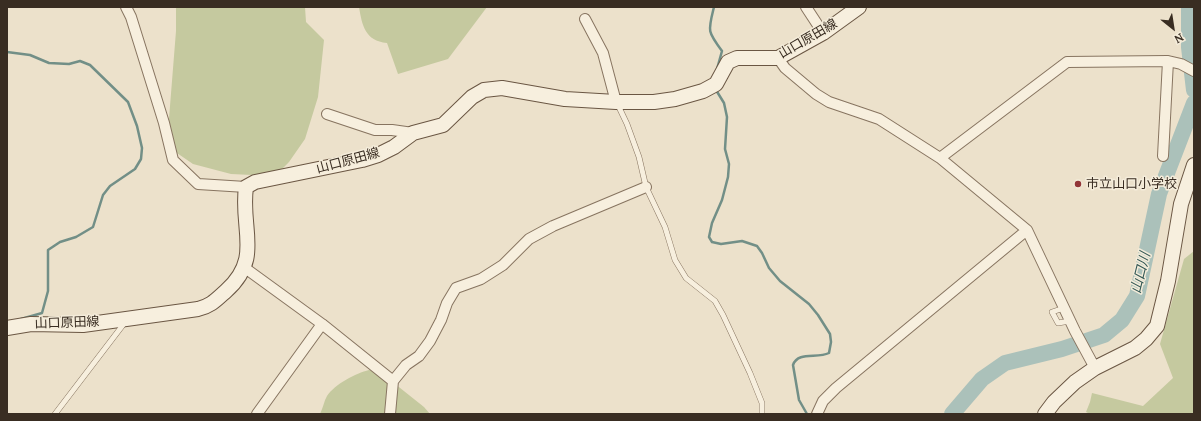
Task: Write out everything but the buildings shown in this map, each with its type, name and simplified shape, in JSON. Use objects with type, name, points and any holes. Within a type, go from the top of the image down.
[{"type":"main road","name":"山口原田線","points":[[7,328],[31,324],[82,325],[208,307],[236,282],[244,268],[248,251],[244,198],[246,187],[255,182],[378,155],[394,147],[413,133],[442,125],[472,97],[484,90],[502,88],[565,99],[616,102],[654,102],[675,98],[703,91],[716,84],[728,62],[737,58],[778,58],[823,33],[859,7]]},
{"type":"main road","points":[[1045,414],[1054,402],[1093,364],[1135,348],[1146,339],[1157,326],[1168,281],[1181,204],[1194,164]]},
{"type":"street","points":[[126,7],[132,18],[160,108],[173,160],[198,184],[246,187]]},
{"type":"street","points":[[806,7],[823,33]]},
{"type":"street","points":[[585,19],[603,53],[616,102]]},
{"type":"street","points":[[778,58],[785,68],[828,102],[880,119],[940,158],[1027,230],[1064,308],[1093,364]]},
{"type":"street","points":[[940,158],[1067,62],[1168,62],[1182,64],[1194,70]]},
{"type":"street","points":[[1163,156],[1168,62]]},
{"type":"street","points":[[326,114],[375,130],[392,130],[413,133]]},
{"type":"street","points":[[390,414],[393,381],[406,365],[419,356],[430,341],[441,320],[447,303],[456,288],[482,279],[498,269],[529,239],[553,226],[646,187]]},
{"type":"street","points":[[817,414],[823,401],[836,388],[1027,230]]},
{"type":"street","points":[[244,268],[322,324],[393,381]]},
{"type":"street","points":[[257,414],[322,324]]},
{"type":"lane","points":[[616,102],[627,124],[639,157],[646,187],[666,227],[675,260],[686,278],[715,301],[723,315],[762,403],[762,414]]},
{"type":"lane","points":[[54,414],[128,319]]},
{"type":"green space","points":[[176,7],[305,7],[306,22],[324,40],[318,97],[305,139],[289,162],[277,174],[273,176],[231,174],[193,164],[174,151],[168,131],[176,31]]},
{"type":"green space","points":[[359,7],[487,7],[448,59],[398,74],[387,43],[374,39],[369,35],[363,26]]},
{"type":"green space","points":[[1194,251],[1194,414],[1090,414],[1086,412],[1092,393],[1143,406],[1173,378],[1160,344],[1184,259]]},
{"type":"green space","points":[[369,370],[380,372],[424,407],[430,414],[320,414],[327,396],[335,387],[352,376]]},
{"type":"waterway","points":[[714,7],[710,30],[711,35],[722,51],[717,69]]},
{"type":"waterway","name":"山口川","points":[[1189,7],[1189,47],[1194,90]]},
{"type":"waterway","points":[[7,52],[30,55],[49,63],[69,64],[80,61],[90,65],[128,102],[137,126],[142,148],[141,159],[135,169],[110,186],[103,195],[93,227],[76,237],[60,242],[48,250],[48,291],[42,313],[21,319]]},
{"type":"waterway","points":[[716,90],[724,103],[727,117],[725,149],[729,164],[728,177],[722,200],[712,223],[709,237],[712,242],[721,244],[742,241],[757,246],[769,268],[780,281],[809,304],[830,334],[831,342],[829,353],[799,358],[793,365],[799,400],[807,414]]},
{"type":"waterway","name":"山口川","points":[[952,414],[982,379],[1005,363],[1062,349],[1104,335],[1122,320],[1137,296],[1159,194],[1194,103]]},
{"type":"place","name":"市立山口小学校","points":[[1078,184]]}]
